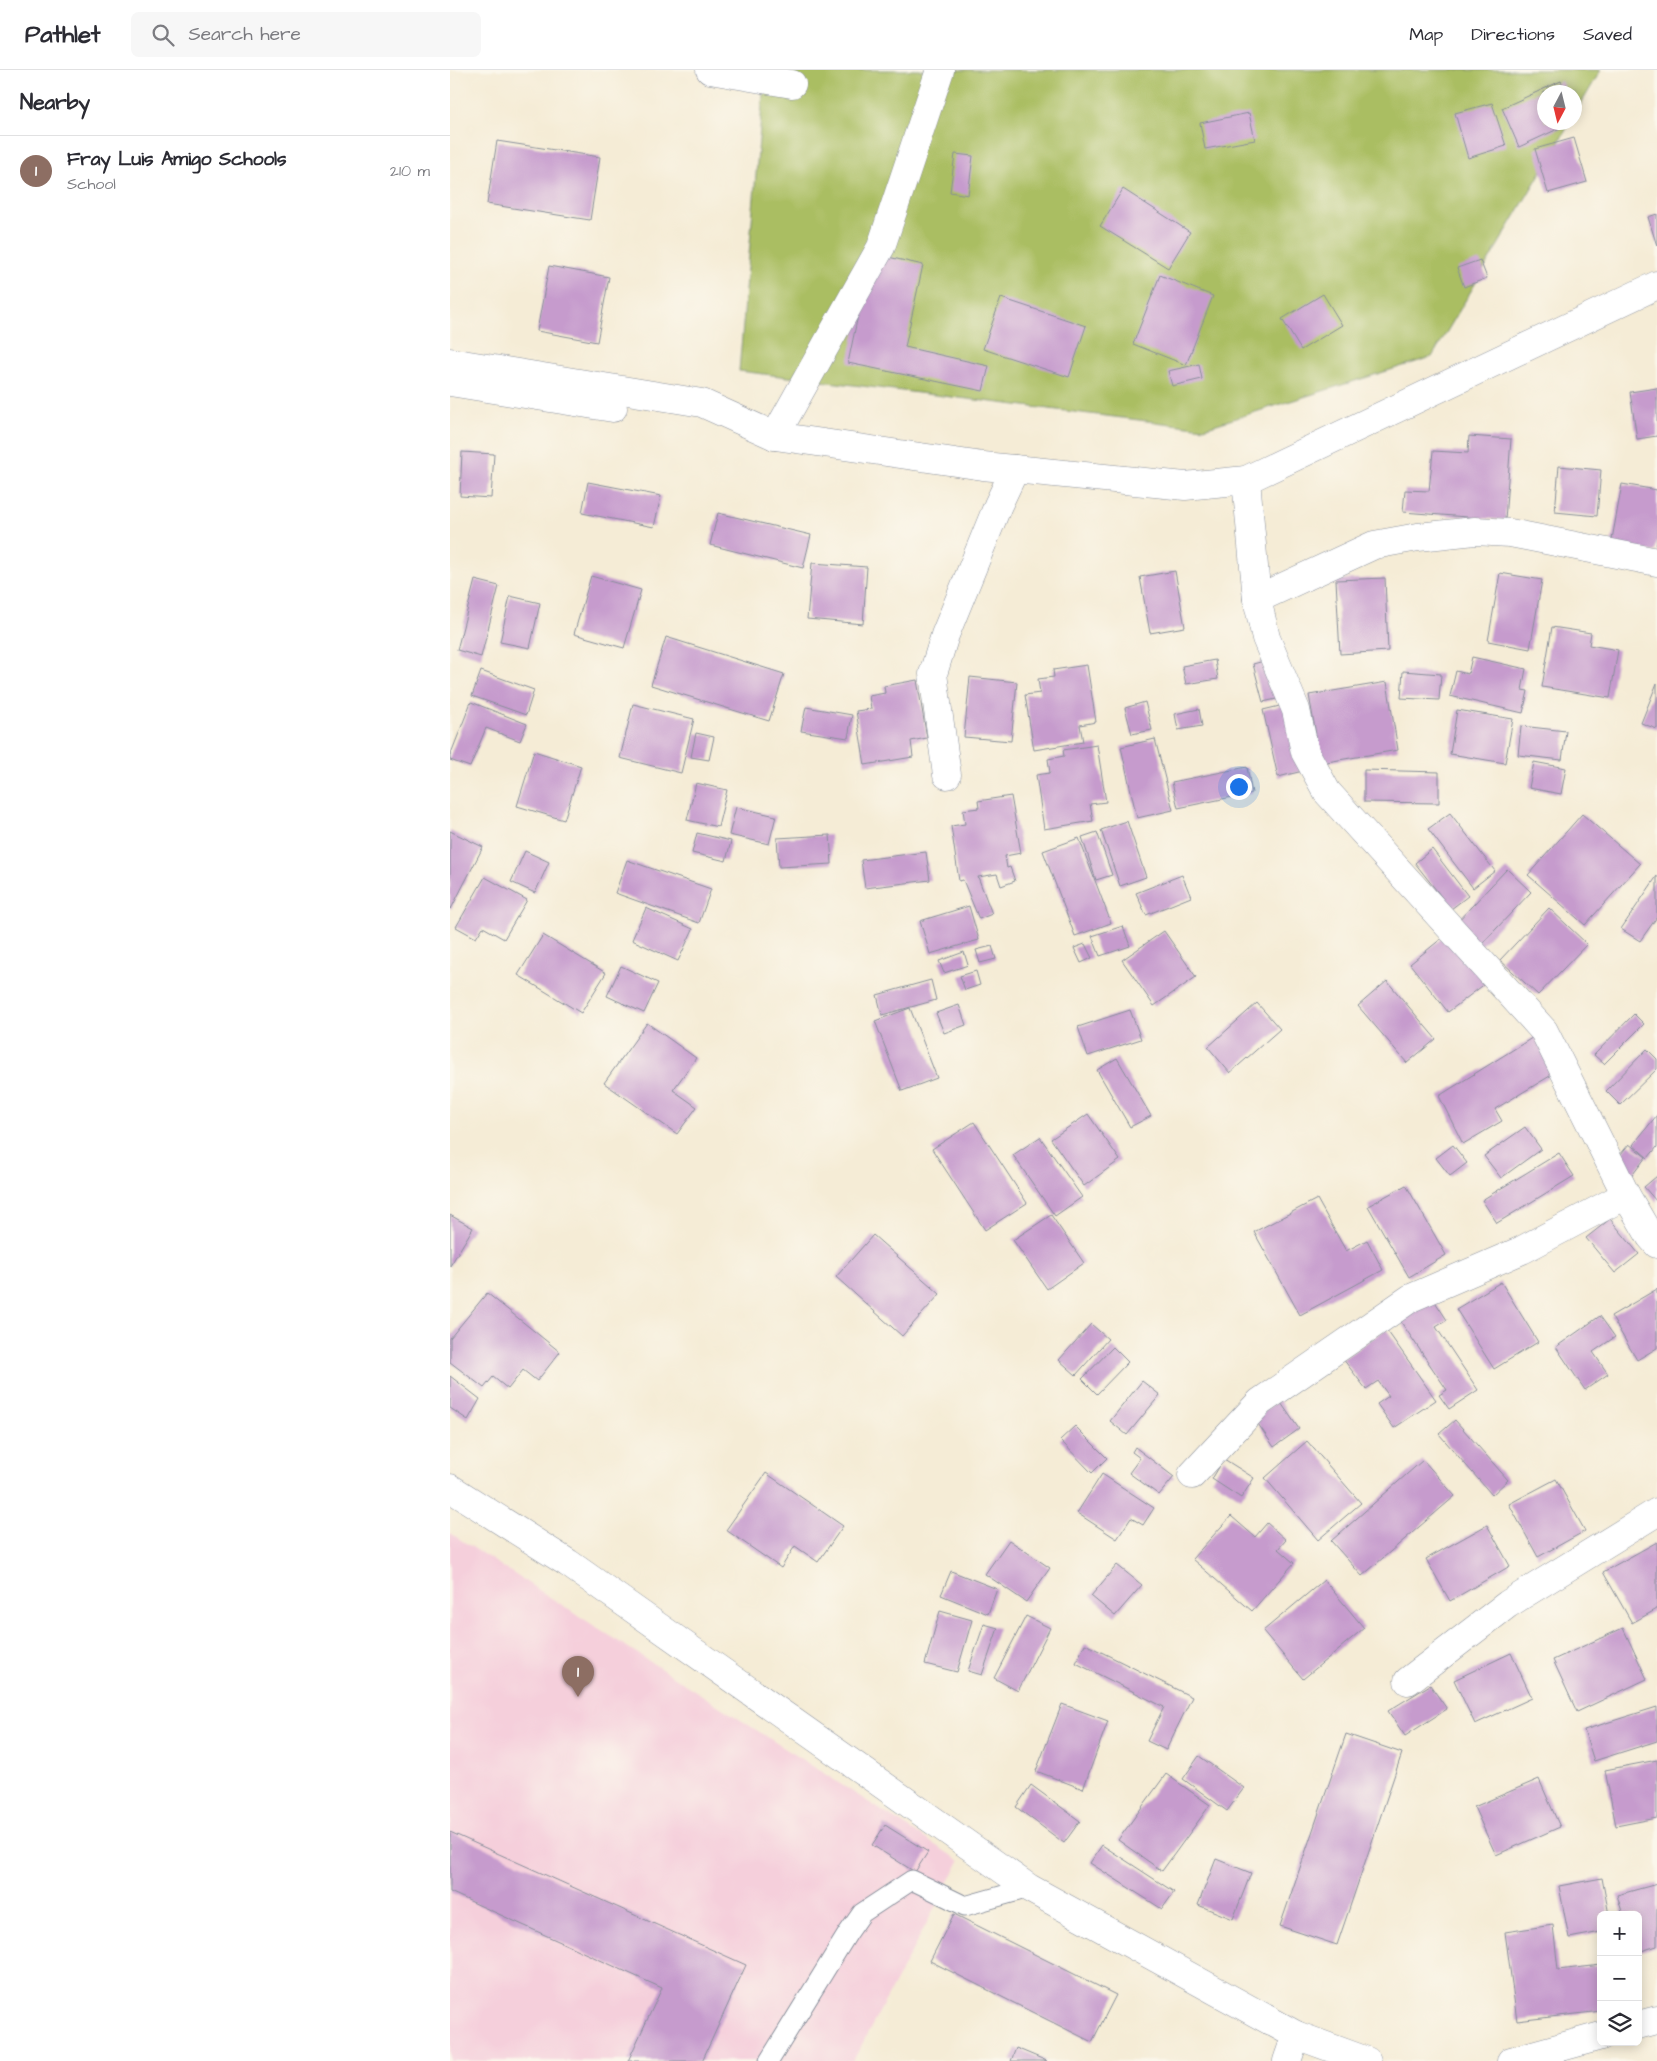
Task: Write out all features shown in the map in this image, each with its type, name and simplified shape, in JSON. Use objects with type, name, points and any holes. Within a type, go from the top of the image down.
[{"type":"street","points":[[710,70],[792,84]]},
{"type":"street","points":[[775,436],[881,247],[940,70]]},
{"type":"street","points":[[450,362],[702,403],[775,436],[1015,469],[1185,486],[1246,480],[1657,285]]},
{"type":"street","points":[[450,382],[677,418],[702,403]]},
{"type":"street","points":[[947,775],[933,674],[945,635],[998,505],[1015,469]]},
{"type":"street","points":[[1246,480],[1257,599],[1266,638],[1296,710],[1305,752],[1327,792],[1544,1031],[1626,1195],[1650,1236],[1657,1244]]},
{"type":"street","points":[[1257,599],[1374,545],[1418,537],[1475,531],[1510,533],[1657,562]]},
{"type":"street","points":[[1192,1475],[1260,1402],[1411,1298],[1522,1250],[1626,1195]]},
{"type":"street","points":[[450,1488],[568,1563],[1029,1888],[1296,2034],[1367,2061]]},
{"type":"street","points":[[1408,1681],[1508,1604],[1657,1512]]},
{"type":"street","points":[[1642,2024],[1657,2020]]},
{"type":"street","points":[[1287,2061],[1296,2034]]},
{"type":"street","points":[[1511,2061],[1597,2037]]},
{"type":"lane","points":[[769,2061],[848,1933],[862,1913],[879,1901],[912,1880],[966,1906],[1029,1888]]},
{"type":"shaded area","points":[[450,1533],[960,1861],[853,2061],[450,2061]]},
{"type":"green space","points":[[765,70],[1601,70],[1582,102],[1582,85],[1537,85],[1537,130],[1566,130],[1432,357],[1204,428],[739,371]]},
{"type":"building","points":[[1561,81],[1563,85],[1552,85]]},
{"type":"building","points":[[1537,92],[1537,130],[1556,130],[1519,147],[1502,108]]},
{"type":"building","points":[[1492,103],[1506,146],[1468,158],[1455,113]]},
{"type":"building","points":[[1249,113],[1255,140],[1205,149],[1200,123]]},
{"type":"building","points":[[1574,138],[1587,182],[1548,193],[1535,149]]},
{"type":"building","points":[[497,141],[600,157],[590,220],[487,204]]},
{"type":"building","points":[[955,154],[973,156],[968,195],[950,192]]},
{"type":"building","points":[[1123,189],[1190,232],[1168,268],[1100,226]]},
{"type":"building","points":[[1657,214],[1657,246],[1648,217]]},
{"type":"building","points":[[871,253],[923,265],[905,347],[989,366],[983,391],[848,363]]},
{"type":"building","points":[[1480,260],[1487,278],[1464,287],[1457,268]]},
{"type":"building","points":[[549,266],[609,277],[597,342],[537,331]]},
{"type":"building","points":[[1160,275],[1213,296],[1186,365],[1133,344]]},
{"type":"building","points":[[1323,294],[1342,325],[1301,350],[1282,319]]},
{"type":"building","points":[[1001,298],[1086,326],[1069,377],[983,349]]},
{"type":"building","points":[[1199,364],[1202,379],[1172,386],[1168,371]]},
{"type":"building","points":[[1657,388],[1657,436],[1637,439],[1630,392]]},
{"type":"building","points":[[1469,436],[1511,439],[1505,520],[1403,512],[1405,490],[1429,491],[1433,451],[1468,453]]},
{"type":"building","points":[[462,452],[494,454],[491,498],[460,496]]},
{"type":"building","points":[[1559,466],[1601,470],[1597,516],[1555,512]]},
{"type":"building","points":[[588,482],[661,496],[654,527],[582,513]]},
{"type":"building","points":[[1622,484],[1657,490],[1657,541],[1655,552],[1611,545]]},
{"type":"building","points":[[718,513],[811,535],[803,568],[710,545]]},
{"type":"building","points":[[812,563],[867,567],[863,624],[807,619]]},
{"type":"building","points":[[1175,571],[1185,627],[1150,633],[1140,577]]},
{"type":"building","points":[[1500,573],[1542,580],[1530,649],[1488,641]]},
{"type":"building","points":[[591,576],[641,590],[624,648],[574,634]]},
{"type":"building","points":[[1385,578],[1388,651],[1340,654],[1336,580]]},
{"type":"building","points":[[475,580],[499,586],[481,657],[457,650]]},
{"type":"building","points":[[510,596],[540,603],[530,648],[500,642]]},
{"type":"building","points":[[1552,627],[1591,633],[1589,645],[1618,650],[1610,698],[1542,687]]},
{"type":"building","points":[[666,637],[784,674],[769,721],[651,685]]},
{"type":"building","points":[[1472,657],[1526,669],[1522,690],[1528,691],[1523,713],[1450,696],[1456,671],[1468,674]]},
{"type":"building","points":[[1271,659],[1281,698],[1263,702],[1253,664]]},
{"type":"building","points":[[1215,660],[1218,679],[1186,684],[1182,666]]},
{"type":"building","points":[[1087,665],[1096,722],[1080,725],[1083,742],[1034,750],[1025,695],[1040,693],[1038,679],[1054,677],[1053,670]]},
{"type":"building","points":[[481,671],[534,690],[526,715],[472,696]]},
{"type":"building","points":[[1403,671],[1441,674],[1439,700],[1401,698]]},
{"type":"building","points":[[970,677],[1017,682],[1011,741],[964,737]]},
{"type":"building","points":[[917,680],[927,738],[911,741],[913,757],[865,765],[856,711],[871,709],[869,696],[885,693],[884,686]]},
{"type":"building","points":[[1387,682],[1398,750],[1321,763],[1309,695]]},
{"type":"building","points":[[1657,683],[1657,729],[1641,723]]},
{"type":"building","points":[[471,702],[527,724],[520,741],[486,728],[470,767],[450,760],[450,756]]},
{"type":"building","points":[[1145,702],[1152,730],[1132,734],[1125,708]]},
{"type":"building","points":[[633,704],[694,719],[681,773],[620,758]]},
{"type":"building","points":[[1288,704],[1303,771],[1278,777],[1263,710]]},
{"type":"building","points":[[806,707],[852,715],[848,738],[801,731]]},
{"type":"building","points":[[1199,709],[1202,726],[1178,730],[1175,714]]},
{"type":"building","points":[[1457,710],[1513,719],[1505,763],[1450,754]]},
{"type":"building","points":[[1521,726],[1566,731],[1562,760],[1518,755]]},
{"type":"building","points":[[696,733],[714,737],[709,760],[691,757]]},
{"type":"building","points":[[1155,739],[1173,810],[1137,818],[1121,747]]},
{"type":"building","points":[[1097,745],[1106,802],[1090,804],[1093,821],[1044,829],[1036,775],[1050,773],[1048,759],[1064,756],[1063,750]]},
{"type":"building","points":[[534,751],[581,766],[564,820],[517,806]]},
{"type":"building","points":[[1534,762],[1566,768],[1561,794],[1529,788]]},
{"type":"building","points":[[1247,767],[1252,793],[1178,808],[1172,782]]},
{"type":"building","points":[[1364,770],[1439,772],[1439,803],[1364,802]]},
{"type":"building","points":[[696,783],[727,790],[718,827],[687,820]]},
{"type":"building","points":[[1011,796],[1021,853],[1005,856],[1007,868],[1010,867],[1015,881],[1001,886],[997,874],[978,877],[992,914],[979,919],[963,880],[959,881],[951,826],[965,824],[963,810],[979,808],[978,801]]},
{"type":"building","points":[[736,807],[776,816],[769,844],[729,835]]},
{"type":"building","points":[[1450,813],[1495,871],[1473,888],[1428,829]]},
{"type":"building","points":[[1582,814],[1640,864],[1585,925],[1528,875]]},
{"type":"building","points":[[1127,821],[1146,877],[1120,886],[1101,830]]},
{"type":"building","points":[[450,831],[483,847],[451,909],[450,908]]},
{"type":"building","points":[[1097,832],[1112,875],[1096,880],[1082,837]]},
{"type":"building","points":[[697,833],[731,841],[726,861],[692,853]]},
{"type":"building","points":[[830,835],[832,864],[779,867],[777,838]]},
{"type":"building","points":[[1079,838],[1111,923],[1075,936],[1043,851]]},
{"type":"building","points":[[1432,849],[1468,896],[1451,909],[1415,863]]},
{"type":"building","points":[[525,851],[549,862],[535,893],[511,882]]},
{"type":"building","points":[[926,852],[930,880],[865,888],[861,860]]},
{"type":"building","points":[[627,860],[711,889],[699,923],[615,893]]},
{"type":"building","points":[[1507,869],[1531,892],[1479,947],[1455,924]]},
{"type":"building","points":[[1182,875],[1191,897],[1146,915],[1136,893]]},
{"type":"building","points":[[1657,876],[1657,917],[1640,941],[1621,929]]},
{"type":"building","points":[[485,877],[527,900],[504,939],[483,927],[476,938],[456,927]]},
{"type":"building","points":[[969,906],[979,940],[930,954],[920,921]]},
{"type":"building","points":[[646,908],[693,929],[678,961],[632,940]]},
{"type":"building","points":[[1549,908],[1587,944],[1538,995],[1500,960]]},
{"type":"building","points":[[1123,926],[1130,946],[1100,956],[1092,936]]},
{"type":"building","points":[[1164,931],[1196,977],[1154,1006],[1122,960]]},
{"type":"building","points":[[1447,934],[1486,983],[1448,1012],[1410,964]]},
{"type":"building","points":[[543,935],[606,973],[581,1013],[518,975]]},
{"type":"building","points":[[1085,944],[1092,958],[1081,963],[1074,948]]},
{"type":"building","points":[[992,946],[996,959],[980,963],[976,950]]},
{"type":"building","points":[[964,952],[968,965],[944,973],[939,961]]},
{"type":"building","points":[[621,966],[658,983],[644,1013],[607,996]]},
{"type":"building","points":[[976,971],[980,985],[965,990],[960,976]]},
{"type":"building","points":[[931,980],[936,1000],[882,1015],[877,995]]},
{"type":"building","points":[[1387,981],[1436,1039],[1407,1063],[1358,1006]]},
{"type":"building","points":[[1257,1003],[1280,1029],[1230,1073],[1208,1047]]},
{"type":"building","points":[[959,1005],[966,1025],[944,1033],[936,1013]]},
{"type":"building","points":[[910,1008],[937,1078],[902,1091],[875,1021]]},
{"type":"building","points":[[1130,1010],[1141,1039],[1088,1056],[1078,1027]]},
{"type":"building","points":[[1634,1014],[1644,1024],[1604,1064],[1594,1055]]},
{"type":"building","points":[[647,1023],[696,1058],[673,1090],[697,1107],[677,1134],[604,1083]]},
{"type":"building","points":[[1535,1036],[1555,1073],[1495,1109],[1502,1121],[1463,1144],[1439,1096]]},
{"type":"building","points":[[1647,1049],[1657,1059],[1657,1069],[1620,1105],[1606,1091]]},
{"type":"building","points":[[1117,1058],[1151,1116],[1130,1127],[1097,1070]]},
{"type":"building","points":[[1088,1114],[1120,1160],[1084,1186],[1051,1139]]},
{"type":"building","points":[[1657,1115],[1657,1147],[1648,1158],[1633,1145]]},
{"type":"building","points":[[974,1122],[1027,1203],[985,1230],[932,1149]]},
{"type":"building","points":[[1525,1127],[1541,1149],[1501,1178],[1484,1156]]},
{"type":"building","points":[[1040,1137],[1082,1197],[1055,1216],[1013,1155]]},
{"type":"building","points":[[1629,1144],[1646,1157],[1630,1178],[1612,1165]]},
{"type":"building","points":[[1453,1145],[1467,1163],[1450,1176],[1436,1158]]},
{"type":"building","points":[[1559,1153],[1574,1176],[1497,1223],[1482,1200]]},
{"type":"building","points":[[1657,1176],[1657,1202],[1644,1187]]},
{"type":"building","points":[[1406,1185],[1446,1255],[1409,1277],[1368,1206]]},
{"type":"building","points":[[1317,1199],[1346,1251],[1367,1240],[1383,1270],[1300,1315],[1254,1232]]},
{"type":"building","points":[[450,1215],[473,1228],[450,1266]]},
{"type":"building","points":[[1051,1215],[1084,1263],[1047,1289],[1013,1240]]},
{"type":"building","points":[[1610,1219],[1639,1254],[1615,1273],[1586,1238]]},
{"type":"building","points":[[873,1235],[940,1294],[902,1336],[836,1277]]},
{"type":"building","points":[[1501,1282],[1538,1342],[1494,1369],[1456,1309]]},
{"type":"building","points":[[1657,1289],[1657,1348],[1637,1360],[1611,1316]]},
{"type":"building","points":[[487,1293],[560,1352],[537,1381],[523,1370],[508,1389],[493,1377],[484,1388],[450,1362],[450,1338]]},
{"type":"building","points":[[1432,1297],[1447,1320],[1436,1327],[1478,1390],[1449,1409],[1439,1395],[1447,1390],[1399,1319]]},
{"type":"building","points":[[1600,1316],[1615,1337],[1593,1352],[1608,1374],[1585,1390],[1556,1347]]},
{"type":"building","points":[[1091,1324],[1108,1339],[1076,1375],[1059,1360]]},
{"type":"building","points":[[1386,1329],[1436,1400],[1394,1428],[1377,1404],[1389,1396],[1378,1381],[1366,1389],[1343,1359]]},
{"type":"building","points":[[1113,1347],[1128,1362],[1097,1394],[1082,1379]]},
{"type":"building","points":[[450,1376],[480,1399],[468,1420],[450,1408]]},
{"type":"building","points":[[1142,1381],[1160,1395],[1127,1435],[1110,1421]]},
{"type":"building","points":[[1279,1400],[1299,1429],[1274,1447],[1254,1418]]},
{"type":"building","points":[[1455,1420],[1508,1480],[1492,1495],[1439,1434]]},
{"type":"building","points":[[1075,1426],[1107,1458],[1092,1473],[1060,1440]]},
{"type":"building","points":[[1307,1441],[1361,1503],[1318,1540],[1265,1478]]},
{"type":"building","points":[[1135,1447],[1174,1477],[1159,1495],[1129,1473],[1140,1458],[1132,1452]]},
{"type":"building","points":[[1224,1459],[1254,1478],[1241,1498],[1212,1479]]},
{"type":"building","points":[[1423,1460],[1455,1496],[1362,1576],[1331,1541]]},
{"type":"building","points":[[766,1473],[843,1526],[818,1562],[795,1546],[781,1568],[726,1530]]},
{"type":"building","points":[[1102,1474],[1154,1508],[1143,1525],[1131,1518],[1117,1539],[1077,1513]]},
{"type":"building","points":[[1556,1479],[1585,1531],[1538,1557],[1509,1504]]},
{"type":"building","points":[[1231,1516],[1255,1537],[1267,1523],[1286,1540],[1278,1549],[1294,1563],[1252,1611],[1192,1559]]},
{"type":"building","points":[[1487,1525],[1510,1566],[1450,1601],[1426,1559]]},
{"type":"building","points":[[1009,1540],[1050,1568],[1026,1602],[985,1574]]},
{"type":"building","points":[[1657,1542],[1657,1609],[1632,1623],[1603,1572]]},
{"type":"building","points":[[1117,1565],[1142,1585],[1115,1616],[1091,1596]]},
{"type":"building","points":[[951,1571],[997,1589],[988,1614],[941,1595]]},
{"type":"building","points":[[1324,1580],[1364,1628],[1303,1679],[1263,1631]]},
{"type":"building","points":[[940,1611],[972,1620],[957,1672],[925,1664]]},
{"type":"building","points":[[1026,1616],[1050,1628],[1018,1691],[994,1678]]},
{"type":"building","points":[[984,1624],[998,1628],[982,1675],[968,1671]]},
{"type":"building","points":[[1623,1628],[1647,1679],[1577,1712],[1553,1660]]},
{"type":"building","points":[[1085,1644],[1192,1697],[1166,1750],[1147,1741],[1164,1707],[1076,1663]]},
{"type":"building","points":[[1511,1653],[1532,1698],[1475,1724],[1454,1680]]},
{"type":"building","points":[[1430,1685],[1447,1709],[1405,1736],[1388,1711]]},
{"type":"building","points":[[1062,1704],[1108,1721],[1083,1789],[1036,1771]]},
{"type":"building","points":[[1657,1707],[1657,1741],[1594,1761],[1584,1730]]},
{"type":"building","points":[[1346,1734],[1402,1753],[1337,1945],[1280,1926]]},
{"type":"building","points":[[1199,1756],[1244,1788],[1227,1811],[1183,1779]]},
{"type":"building","points":[[1657,1760],[1657,1818],[1616,1826],[1605,1770]]},
{"type":"building","points":[[1166,1774],[1210,1805],[1162,1871],[1118,1840]]},
{"type":"building","points":[[1539,1779],[1560,1827],[1496,1855],[1474,1807]]},
{"type":"building","points":[[1031,1785],[1080,1821],[1064,1843],[1016,1807]]},
{"type":"building","points":[[885,1825],[928,1852],[915,1872],[872,1845]]},
{"type":"building","points":[[450,1832],[746,1965],[702,2061],[628,2061],[662,1988],[450,1892]]},
{"type":"building","points":[[1102,1845],[1174,1892],[1162,1909],[1090,1863]]},
{"type":"building","points":[[1216,1859],[1251,1873],[1233,1919],[1198,1905]]},
{"type":"building","points":[[1602,1878],[1608,1911],[1597,1911],[1597,1933],[1569,1938],[1559,1886]]},
{"type":"building","points":[[1657,1884],[1657,1946],[1642,1951],[1642,1911],[1622,1911],[1617,1895]]},
{"type":"building","points":[[954,1914],[1116,1995],[1092,2042],[930,1961]]},
{"type":"building","points":[[1553,1925],[1558,1970],[1597,1965],[1597,2011],[1517,2021],[1505,1932]]},
{"type":"building","points":[[1016,2048],[1047,2061],[1011,2061]]},
{"type":"place","name":"Fray Luis Amigo Schools","points":[[578,1697]]}]
